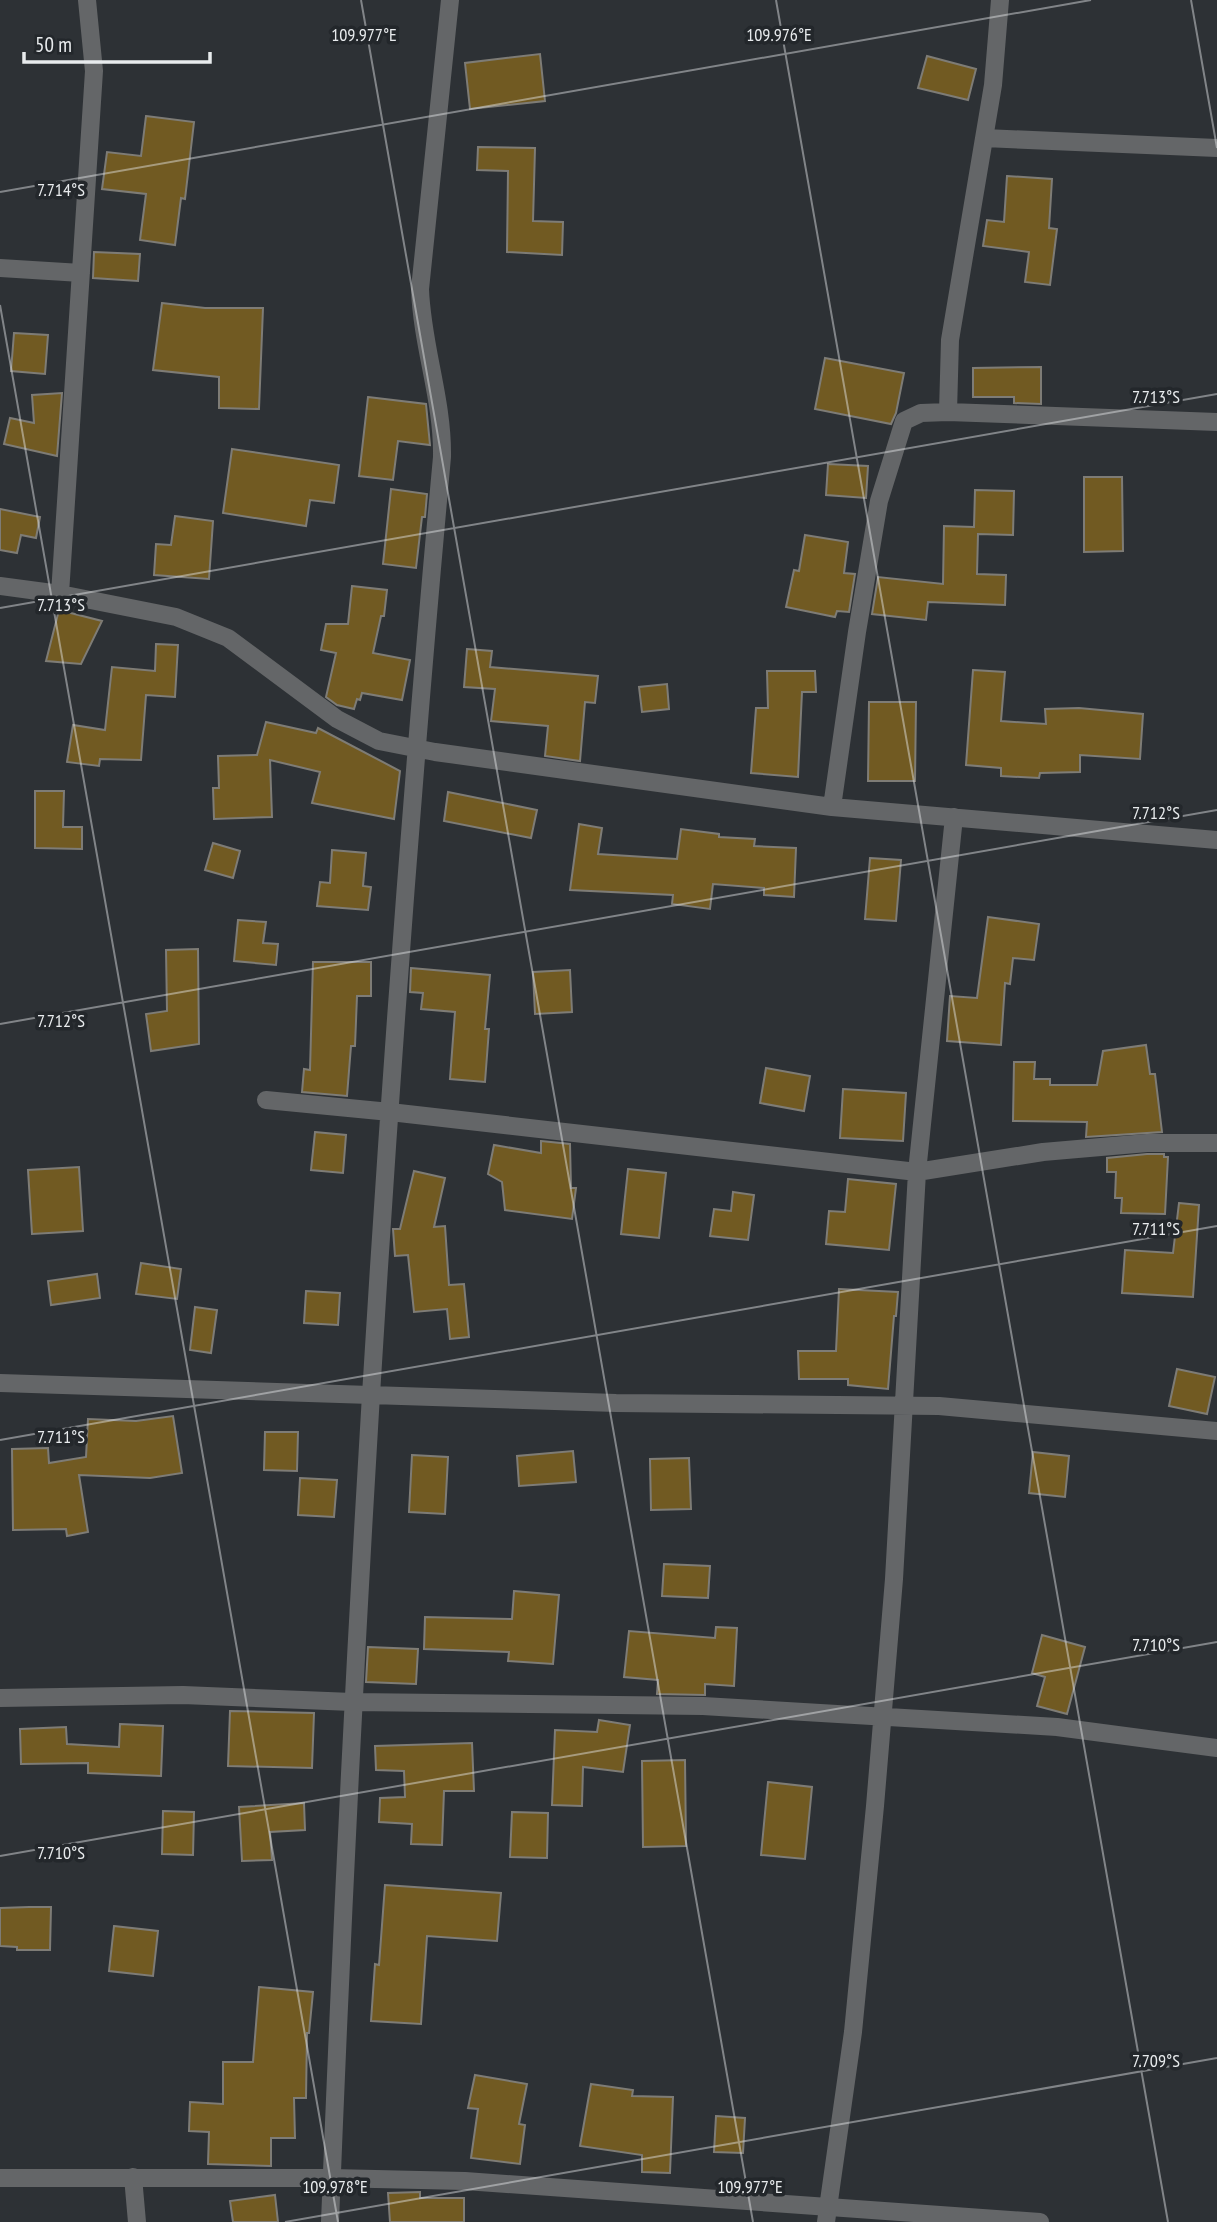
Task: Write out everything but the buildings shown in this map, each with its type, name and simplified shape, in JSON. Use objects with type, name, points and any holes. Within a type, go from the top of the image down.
[{"type":"street","points":[[60,594],[94,71],[87,0]]},
{"type":"street","points":[[330,2222],[352,1702],[371,1396],[415,748],[442,432],[437,391],[421,320],[420,289],[450,0]]},
{"type":"street","points":[[948,412],[950,340],[993,85],[1000,0]]},
{"type":"street","points":[[984,138],[1217,148]]},
{"type":"street","points":[[0,268],[81,272]]},
{"type":"street","points":[[832,807],[879,501],[904,421],[913,415],[948,412],[1217,422]]},
{"type":"street","points":[[0,586],[60,594],[176,617],[228,638],[337,719],[379,741],[832,807],[1217,840]]},
{"type":"street","points":[[827,2214],[853,2032],[883,1716],[894,1579],[917,1172],[954,817]]},
{"type":"street","points":[[266,1100],[917,1172],[1078,1149],[1147,1143],[1217,1143]]},
{"type":"street","points":[[0,1382],[616,1403],[939,1406],[1217,1432]]},
{"type":"street","points":[[0,1698],[183,1695],[352,1702],[703,1706],[1057,1727],[1217,1748]]},
{"type":"street","points":[[133,2177],[137,2222]]},
{"type":"street","points":[[0,2178],[331,2178],[465,2181],[827,2214],[1040,2222]]}]
